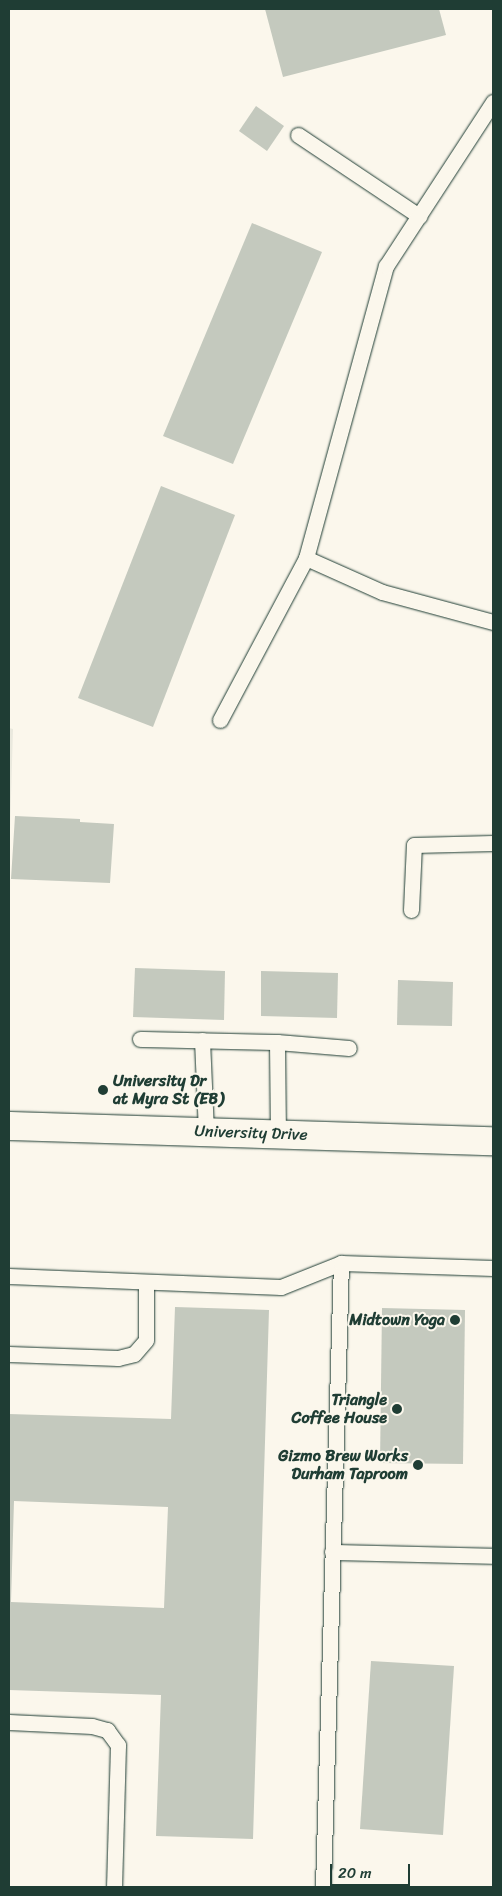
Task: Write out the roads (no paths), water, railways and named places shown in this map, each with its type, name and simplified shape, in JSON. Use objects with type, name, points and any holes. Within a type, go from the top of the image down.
[{"type":"main road","name":"University Drive","points":[[9,1126],[493,1141]]},
{"type":"lane","points":[[220,720],[306,558],[386,266],[493,102]]},
{"type":"lane","points":[[298,135],[419,216]]},
{"type":"lane","points":[[306,558],[382,592],[493,622]]},
{"type":"lane","points":[[411,910],[414,845],[493,842]]},
{"type":"lane","points":[[140,1039],[277,1042],[349,1048]]},
{"type":"lane","points":[[202,1040],[206,1132]]},
{"type":"lane","points":[[277,1042],[278,1134]]},
{"type":"lane","points":[[9,1276],[281,1287],[341,1262],[493,1268]]},
{"type":"lane","points":[[323,1887],[341,1262]]},
{"type":"lane","points":[[9,1354],[118,1358],[134,1354],[146,1340],[146,1282]]},
{"type":"lane","points":[[332,1552],[493,1556]]},
{"type":"lane","points":[[9,1722],[92,1726],[108,1730],[118,1745],[114,1887]]},
{"type":"place","name":"University Dr at Myra St (EB)","points":[[103,1090]]},
{"type":"place","name":"Midtown Yoga","points":[[455,1320]]},
{"type":"place","name":"Triangle Coffee House","points":[[397,1409]]},
{"type":"place","name":"Gizmo Brew Works Durham Taproom","points":[[418,1465]]}]
